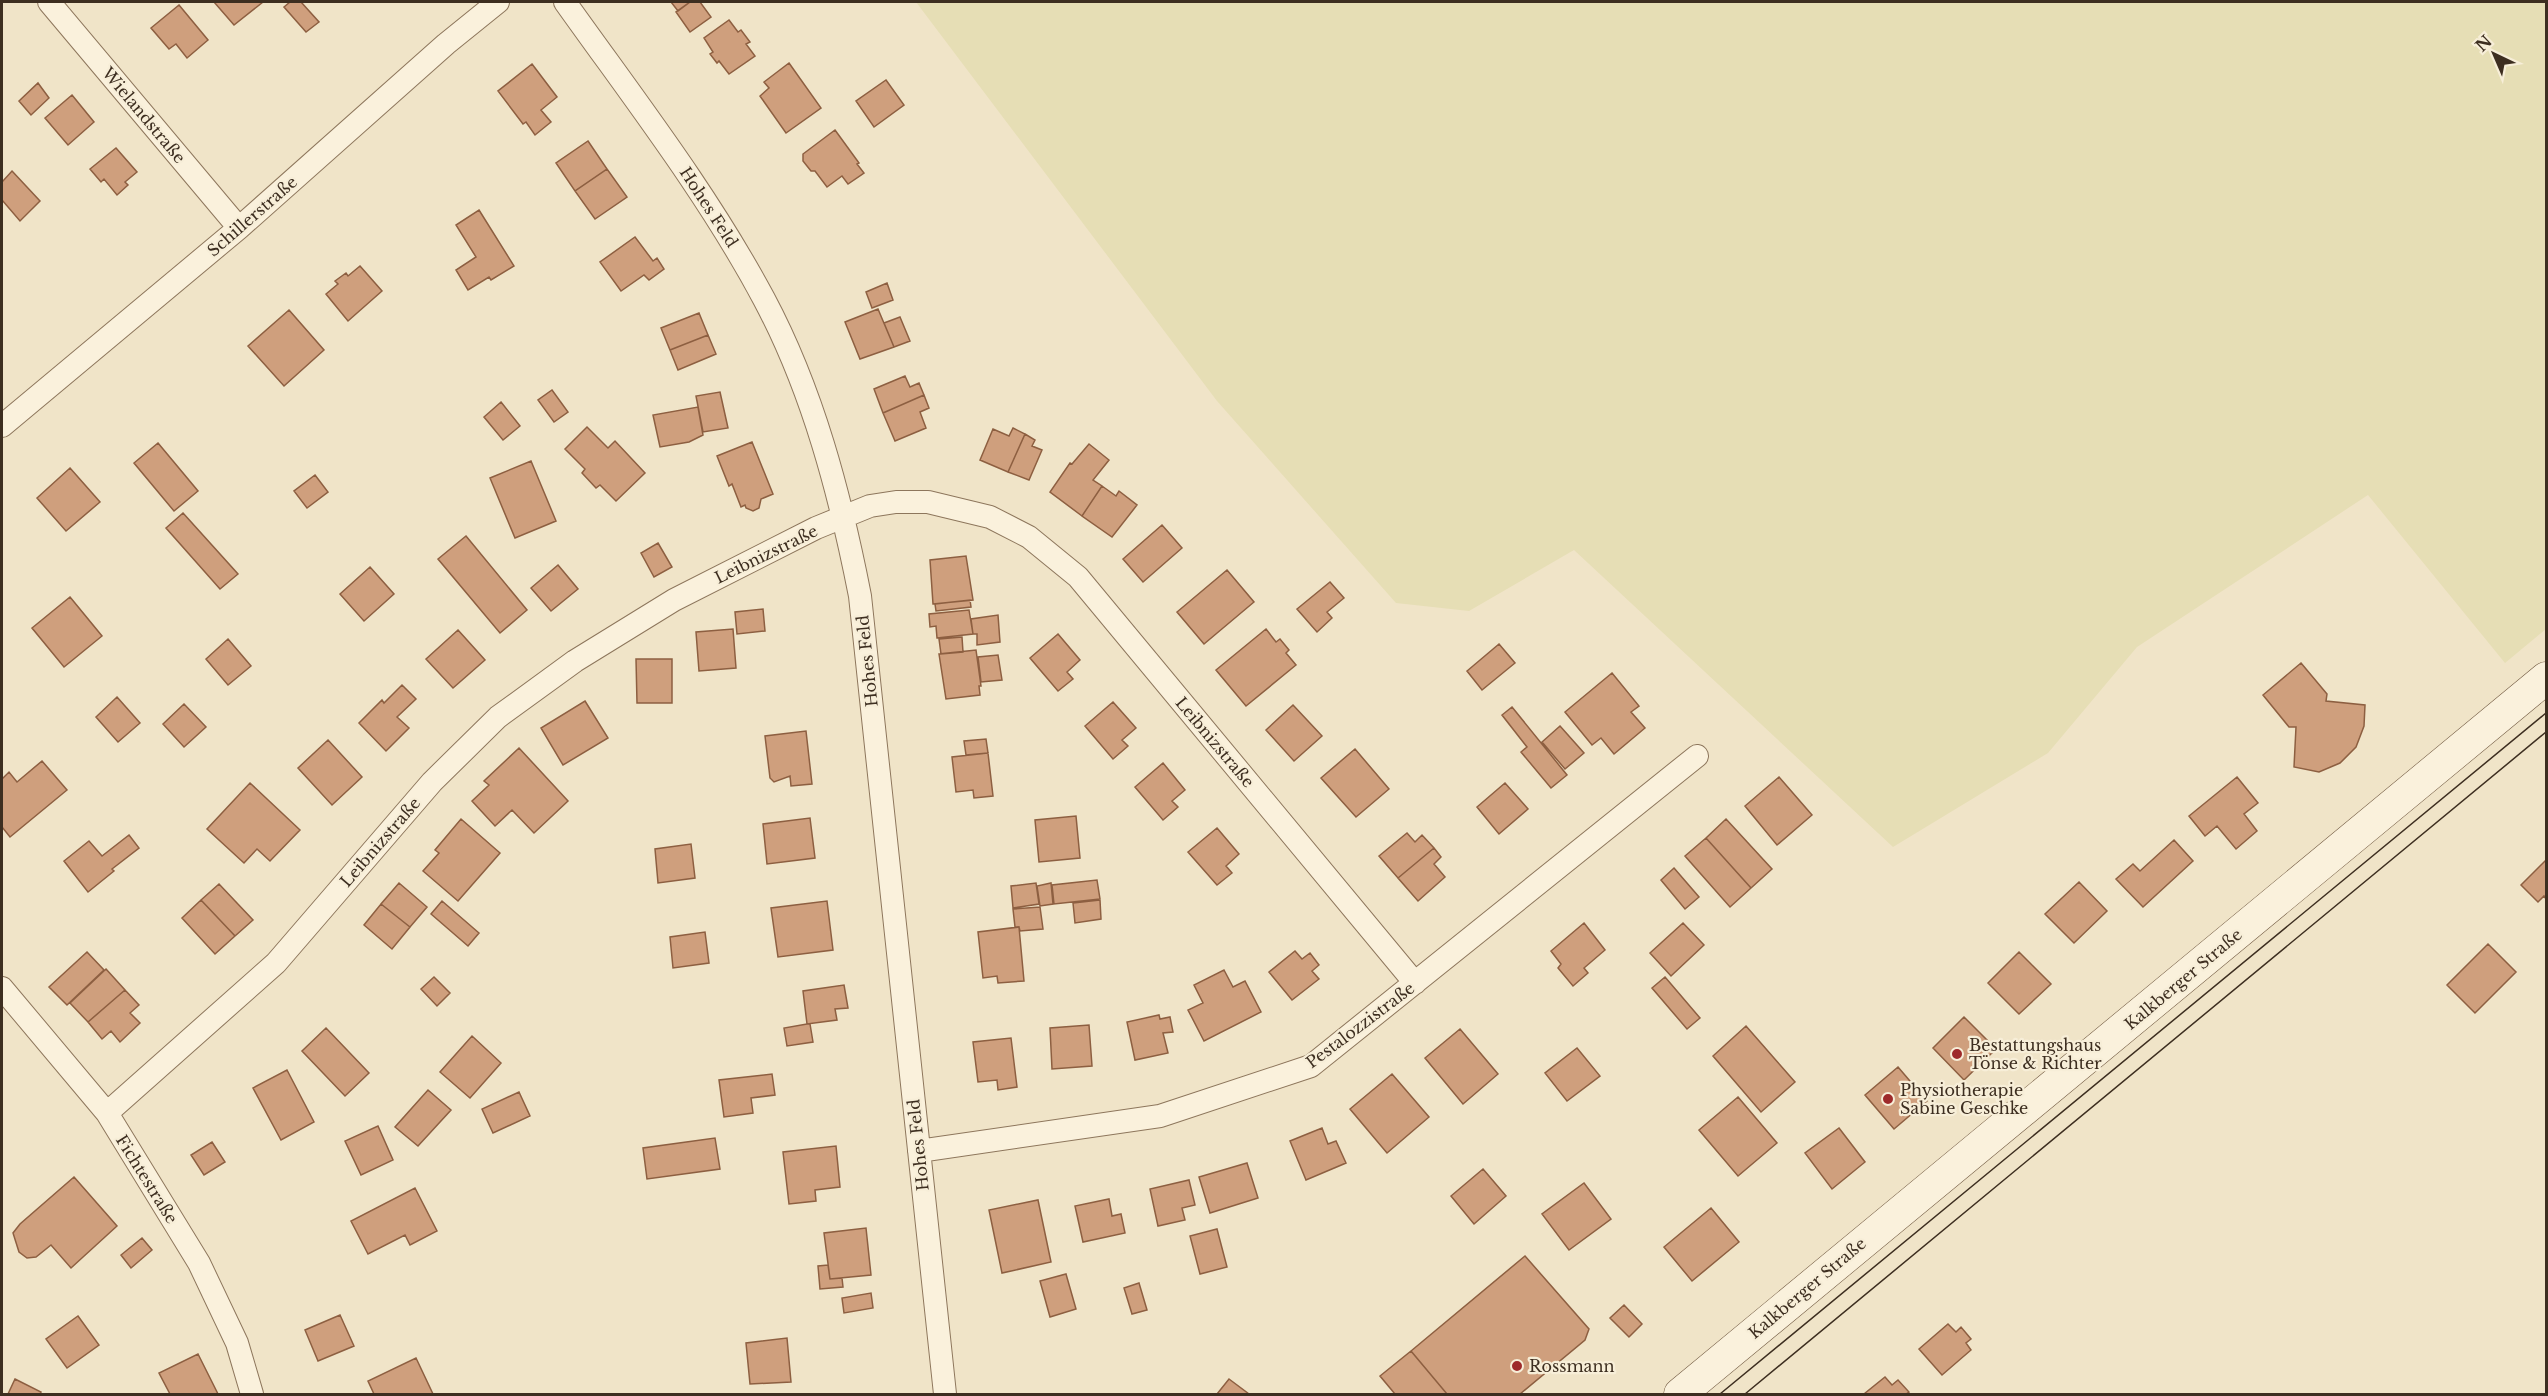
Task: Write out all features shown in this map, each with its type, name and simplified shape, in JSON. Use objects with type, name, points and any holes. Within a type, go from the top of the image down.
[{"type":"main road","name":"Kalkberger Straße","points":[[1680,1395],[2547,678]]},
{"type":"street","name":"Wielandstraße","points":[[48,2],[239,228]]},
{"type":"street","name":"Schillerstraße","points":[[2,426],[239,228],[446,44],[498,2]]},
{"type":"street","name":"Hohes Feld","points":[[565,2],[691,178],[732,243],[765,302],[815,422],[844,516],[860,596],[945,1395]]},
{"type":"street","name":"Leibnizstraße","points":[[106,1113],[276,963],[432,783],[498,717],[575,661],[674,600],[844,516],[870,506],[896,502],[928,502],[990,517],[1029,537],[1078,577],[1415,983]]},
{"type":"street","name":"Pestalozzistraße","points":[[919,1151],[1160,1116],[1311,1066],[1697,756]]},
{"type":"street","name":"Fichtestraße","points":[[2,988],[106,1113],[199,1263],[237,1343],[252,1395]]},
{"type":"shaded area","points":[[916,2],[2546,2],[2546,629],[2505,663],[2368,495],[2137,647],[2048,753],[1893,847],[1574,550],[1469,611],[1396,603],[1217,401]]},
{"type":"building","points":[[214,2],[263,2],[234,25]]},
{"type":"building","points":[[290,2],[301,2],[319,22],[306,32],[284,7]]},
{"type":"building","points":[[671,2],[690,2],[678,11]]},
{"type":"building","points":[[690,2],[700,2],[711,17],[690,32],[676,12]]},
{"type":"building","points":[[179,5],[208,40],[187,58],[176,44],[169,49],[151,28]]},
{"type":"building","points":[[729,20],[750,42],[746,44],[755,56],[729,74],[710,54],[713,52],[704,38]]},
{"type":"building","points":[[789,63],[821,108],[786,133],[760,96],[769,88],[764,82]]},
{"type":"building","points":[[532,64],[557,97],[541,110],[551,122],[535,135],[526,122],[523,124],[498,91]]},
{"type":"building","points":[[886,80],[904,105],[874,127],[856,101]]},
{"type":"building","points":[[38,83],[49,98],[31,115],[19,101]]},
{"type":"building","points":[[72,95],[94,122],[68,145],[45,118]]},
{"type":"building","points":[[835,130],[864,173],[848,184],[842,176],[827,187],[815,171],[811,171],[803,161],[803,154]]},
{"type":"building","points":[[588,141],[607,169],[575,191],[556,163]]},
{"type":"building","points":[[116,148],[137,172],[125,182],[128,185],[117,195],[104,179],[101,182],[90,169]]},
{"type":"building","points":[[607,169],[627,197],[595,219],[575,191]]},
{"type":"building","points":[[12,171],[40,201],[20,221],[2,200],[2,182]]},
{"type":"building","points":[[479,210],[514,266],[491,280],[489,277],[468,290],[456,270],[476,257],[456,225]]},
{"type":"building","points":[[635,237],[653,261],[657,258],[664,269],[649,280],[644,275],[621,291],[600,262]]},
{"type":"building","points":[[360,266],[382,291],[348,321],[326,294],[338,284],[335,281],[346,273],[348,276]]},
{"type":"building","points":[[887,283],[893,300],[872,308],[866,292]]},
{"type":"building","points":[[878,309],[894,347],[860,359],[845,322]]},
{"type":"building","points":[[289,310],[324,350],[284,386],[248,346]]},
{"type":"building","points":[[699,313],[708,335],[670,350],[661,328]]},
{"type":"building","points":[[900,317],[910,341],[894,347],[884,323]]},
{"type":"building","points":[[708,335],[716,354],[678,370],[670,350]]},
{"type":"building","points":[[905,376],[910,387],[919,383],[924,395],[883,413],[874,389]]},
{"type":"building","points":[[552,390],[568,412],[554,422],[538,400]]},
{"type":"building","points":[[720,392],[728,428],[703,432],[696,396]]},
{"type":"building","points":[[924,395],[929,408],[920,412],[926,428],[895,441],[883,413]]},
{"type":"building","points":[[501,402],[520,426],[503,440],[484,417]]},
{"type":"building","points":[[698,407],[703,435],[689,442],[660,447],[653,415]]},
{"type":"building","points":[[587,427],[608,448],[615,441],[645,473],[616,501],[600,485],[596,488],[582,473],[585,469],[565,449]]},
{"type":"building","points":[[1013,428],[1025,434],[1008,472],[980,460],[993,429],[1009,436]]},
{"type":"building","points":[[1025,434],[1035,440],[1032,446],[1042,450],[1029,480],[1008,472]]},
{"type":"building","points":[[752,442],[773,494],[761,499],[759,508],[753,511],[745,505],[741,507],[732,484],[729,486],[717,456]]},
{"type":"building","points":[[158,443],[198,491],[174,511],[134,463]]},
{"type":"building","points":[[1089,444],[1109,460],[1093,480],[1102,486],[1082,516],[1050,492],[1070,463],[1072,464]]},
{"type":"building","points":[[531,461],[556,521],[515,538],[490,478]]},
{"type":"building","points":[[70,468],[100,502],[66,531],[37,498]]},
{"type":"building","points":[[315,475],[328,492],[307,508],[294,491]]},
{"type":"building","points":[[1102,486],[1116,496],[1119,491],[1137,505],[1112,537],[1082,516]]},
{"type":"building","points":[[183,513],[238,574],[220,589],[166,528]]},
{"type":"building","points":[[1162,525],[1182,548],[1143,582],[1123,559]]},
{"type":"building","points":[[466,536],[527,610],[500,633],[438,559]]},
{"type":"building","points":[[658,543],[672,567],[654,577],[641,553]]},
{"type":"building","points":[[966,556],[973,600],[933,604],[930,560]]},
{"type":"building","points":[[558,565],[578,589],[551,611],[531,588]]},
{"type":"building","points":[[370,567],[394,594],[364,621],[340,594]]},
{"type":"building","points":[[1227,570],[1254,602],[1204,644],[1177,612]]},
{"type":"building","points":[[1330,582],[1344,598],[1327,612],[1332,618],[1317,632],[1297,609]]},
{"type":"building","points":[[70,597],[102,636],[64,667],[32,628]]},
{"type":"building","points":[[970,600],[971,607],[936,611],[935,604]]},
{"type":"building","points":[[763,609],[765,631],[737,634],[735,612]]},
{"type":"building","points":[[969,610],[973,634],[937,638],[936,626],[930,627],[929,614]]},
{"type":"building","points":[[998,615],[1000,642],[977,645],[977,634],[973,634],[971,619]]},
{"type":"building","points":[[733,629],[736,668],[699,671],[696,632]]},
{"type":"building","points":[[1266,629],[1276,642],[1280,639],[1289,650],[1286,653],[1296,665],[1246,706],[1216,670]]},
{"type":"building","points":[[458,630],[485,660],[453,688],[426,659]]},
{"type":"building","points":[[1058,634],[1080,660],[1067,672],[1073,679],[1058,691],[1030,658]]},
{"type":"building","points":[[962,637],[963,652],[941,654],[939,639]]},
{"type":"building","points":[[228,639],[251,666],[228,685],[206,659]]},
{"type":"building","points":[[1499,644],[1515,663],[1482,690],[1467,671]]},
{"type":"building","points":[[976,650],[980,695],[946,699],[939,654]]},
{"type":"building","points":[[998,655],[1002,680],[981,682],[978,657]]},
{"type":"building","points":[[636,659],[672,659],[672,703],[637,703]]},
{"type":"building","points":[[2301,663],[2327,694],[2326,701],[2365,705],[2364,726],[2356,747],[2340,763],[2319,772],[2294,767],[2296,727],[2289,727],[2263,695]]},
{"type":"building","points":[[1612,673],[1639,706],[1631,712],[1645,728],[1614,754],[1601,738],[1592,745],[1565,712]]},
{"type":"building","points":[[402,685],[416,699],[397,717],[409,728],[386,751],[359,723],[382,700],[384,703]]},
{"type":"building","points":[[117,697],[140,723],[118,742],[96,717]]},
{"type":"building","points":[[585,701],[608,738],[563,765],[541,728]]},
{"type":"building","points":[[1113,702],[1136,728],[1122,740],[1128,746],[1113,759],[1085,726]]},
{"type":"building","points":[[184,704],[206,727],[184,747],[163,724]]},
{"type":"building","points":[[1293,705],[1322,736],[1294,761],[1266,730]]},
{"type":"building","points":[[1512,707],[1567,775],[1551,788],[1521,752],[1527,747],[1502,715]]},
{"type":"building","points":[[1560,726],[1584,753],[1565,769],[1542,742]]},
{"type":"building","points":[[806,731],[812,784],[791,786],[790,776],[774,782],[770,778],[765,736]]},
{"type":"building","points":[[986,739],[988,753],[966,755],[964,741]]},
{"type":"building","points":[[328,740],[362,777],[332,805],[298,768]]},
{"type":"building","points":[[519,748],[568,801],[534,833],[512,810],[495,826],[472,801],[489,785],[484,781]]},
{"type":"building","points":[[1355,749],[1389,789],[1356,817],[1321,778]]},
{"type":"building","points":[[988,753],[993,796],[974,798],[973,790],[956,792],[952,757]]},
{"type":"building","points":[[42,761],[67,790],[10,837],[2,827],[2,779],[9,772],[17,782]]},
{"type":"building","points":[[1163,763],[1185,790],[1172,801],[1178,807],[1163,820],[1135,787]]},
{"type":"building","points":[[1779,777],[1812,815],[1777,845],[1745,806]]},
{"type":"building","points":[[2237,777],[2258,803],[2244,814],[2257,831],[2236,849],[2217,826],[2205,836],[2189,816]]},
{"type":"building","points":[[250,783],[300,830],[270,861],[257,849],[244,863],[207,829]]},
{"type":"building","points":[[1505,783],[1528,809],[1499,834],[1477,807]]},
{"type":"building","points":[[1076,816],[1080,858],[1039,862],[1035,820]]},
{"type":"building","points":[[810,818],[815,858],[767,864],[763,824]]},
{"type":"building","points":[[461,819],[500,853],[458,901],[423,871],[439,853],[435,850]]},
{"type":"building","points":[[1726,819],[1772,869],[1751,888],[1706,838]]},
{"type":"building","points":[[1217,828],[1239,854],[1226,866],[1232,873],[1217,885],[1188,852]]},
{"type":"building","points":[[1407,833],[1415,842],[1422,835],[1434,848],[1398,878],[1379,856]]},
{"type":"building","points":[[129,835],[139,848],[88,892],[64,861],[89,841],[102,856]]},
{"type":"building","points":[[1706,838],[1751,888],[1730,907],[1685,856]]},
{"type":"building","points":[[2174,840],[2193,861],[2143,907],[2116,879],[2133,864],[2140,871]]},
{"type":"building","points":[[691,844],[695,878],[658,883],[655,849]]},
{"type":"building","points":[[1434,848],[1441,857],[1434,864],[1445,877],[1418,901],[1398,878]]},
{"type":"building","points":[[2546,860],[2546,899],[2544,896],[2538,902],[2521,885]]},
{"type":"building","points":[[1674,868],[1699,897],[1685,909],[1661,880]]},
{"type":"building","points":[[1097,880],[1100,899],[1054,904],[1052,885]]},
{"type":"building","points":[[2079,882],[2107,911],[2074,943],[2045,914]]},
{"type":"building","points":[[399,883],[427,907],[410,927],[381,904]]},
{"type":"building","points":[[1036,883],[1039,904],[1013,908],[1011,886]]},
{"type":"building","points":[[1051,883],[1053,904],[1040,906],[1037,886]]},
{"type":"building","points":[[219,884],[253,920],[235,936],[201,900]]},
{"type":"building","points":[[201,900],[235,936],[215,954],[182,918]]},
{"type":"building","points":[[1100,900],[1101,919],[1075,923],[1073,903]]},
{"type":"building","points":[[442,901],[479,933],[468,946],[431,914]]},
{"type":"building","points":[[827,901],[833,950],[778,957],[771,908]]},
{"type":"building","points":[[381,904],[410,927],[392,949],[364,925]]},
{"type":"building","points":[[1040,907],[1043,929],[1020,931],[1019,927],[1015,927],[1013,909]]},
{"type":"building","points":[[1584,923],[1605,950],[1584,968],[1588,973],[1573,986],[1558,968],[1561,964],[1551,951]]},
{"type":"building","points":[[1683,923],[1704,945],[1671,976],[1650,953]]},
{"type":"building","points":[[1019,927],[1024,981],[998,983],[997,976],[983,978],[978,932]]},
{"type":"building","points":[[705,932],[709,963],[673,968],[670,937]]},
{"type":"building","points":[[2488,944],[2516,972],[2475,1013],[2447,985]]},
{"type":"building","points":[[1295,951],[1302,959],[1310,953],[1319,965],[1312,971],[1319,979],[1292,1000],[1269,972]]},
{"type":"building","points":[[87,952],[104,970],[67,1005],[49,987]]},
{"type":"building","points":[[2019,952],[2051,984],[2019,1014],[1988,983]]},
{"type":"building","points":[[106,969],[125,990],[88,1022],[70,1003]]},
{"type":"building","points":[[1224,970],[1233,987],[1245,981],[1261,1012],[1204,1041],[1188,1010],[1203,1003],[1194,985]]},
{"type":"building","points":[[434,977],[450,993],[437,1006],[421,989]]},
{"type":"building","points":[[1665,977],[1700,1018],[1687,1029],[1652,988]]},
{"type":"building","points":[[844,985],[848,1008],[835,1009],[837,1020],[807,1024],[803,991]]},
{"type":"building","points":[[125,990],[139,1005],[130,1013],[140,1023],[120,1042],[111,1031],[102,1039],[88,1022]]},
{"type":"building","points":[[1159,1015],[1160,1019],[1170,1017],[1173,1032],[1163,1033],[1168,1053],[1135,1060],[1127,1022]]},
{"type":"building","points":[[1964,1017],[1996,1049],[1964,1080],[1933,1048]]},
{"type":"building","points":[[810,1024],[813,1042],[787,1046],[784,1028]]},
{"type":"building","points":[[1089,1025],[1092,1066],[1052,1069],[1050,1028]]},
{"type":"building","points":[[1746,1026],[1795,1082],[1761,1112],[1713,1056]]},
{"type":"building","points":[[326,1028],[369,1073],[345,1096],[302,1051]]},
{"type":"building","points":[[1460,1029],[1498,1074],[1463,1104],[1425,1058]]},
{"type":"building","points":[[472,1036],[501,1063],[470,1098],[440,1072]]},
{"type":"building","points":[[1011,1038],[1017,1087],[998,1090],[997,1080],[978,1082],[973,1042]]},
{"type":"building","points":[[1577,1048],[1600,1076],[1567,1101],[1545,1073]]},
{"type":"building","points":[[1898,1067],[1927,1101],[1894,1129],[1865,1095]]},
{"type":"building","points":[[287,1070],[314,1122],[281,1140],[253,1088]]},
{"type":"building","points":[[772,1074],[775,1095],[751,1098],[753,1113],[724,1117],[719,1080]]},
{"type":"building","points":[[1392,1074],[1429,1117],[1387,1153],[1350,1109]]},
{"type":"building","points":[[428,1090],[451,1110],[418,1146],[395,1127]]},
{"type":"building","points":[[519,1092],[530,1116],[493,1133],[482,1109]]},
{"type":"building","points":[[1738,1097],[1777,1143],[1738,1176],[1699,1130]]},
{"type":"building","points":[[378,1126],[393,1160],[361,1175],[345,1141]]},
{"type":"building","points":[[1322,1128],[1328,1144],[1336,1141],[1346,1163],[1306,1180],[1290,1141]]},
{"type":"building","points":[[1839,1128],[1865,1162],[1832,1189],[1805,1153]]},
{"type":"building","points":[[715,1138],[720,1169],[647,1179],[643,1148]]},
{"type":"building","points":[[212,1142],[225,1162],[204,1175],[191,1155]]},
{"type":"building","points":[[836,1146],[840,1187],[815,1190],[816,1201],[789,1204],[783,1152]]},
{"type":"building","points":[[1247,1163],[1258,1198],[1210,1213],[1199,1177]]},
{"type":"building","points":[[1483,1169],[1506,1196],[1474,1224],[1451,1196]]},
{"type":"building","points":[[74,1177],[117,1226],[71,1268],[51,1245],[36,1257],[27,1258],[19,1252],[13,1233],[20,1224]]},
{"type":"building","points":[[1189,1180],[1195,1205],[1182,1208],[1185,1220],[1158,1226],[1150,1189]]},
{"type":"building","points":[[1584,1183],[1611,1219],[1569,1250],[1542,1214]]},
{"type":"building","points":[[415,1188],[437,1231],[410,1245],[405,1235],[368,1254],[351,1221]]},
{"type":"building","points":[[1109,1199],[1112,1216],[1121,1214],[1125,1233],[1083,1242],[1075,1206]]},
{"type":"building","points":[[1038,1200],[1051,1262],[1002,1273],[989,1210]]},
{"type":"building","points":[[1711,1208],[1739,1242],[1692,1281],[1664,1247]]},
{"type":"building","points":[[866,1228],[871,1275],[830,1279],[824,1233]]},
{"type":"building","points":[[1217,1229],[1227,1267],[1200,1274],[1190,1236]]},
{"type":"building","points":[[142,1238],[152,1250],[131,1268],[121,1255]]},
{"type":"building","points":[[1525,1256],[1589,1329],[1585,1340],[1520,1394],[1447,1394],[1411,1351]]},
{"type":"building","points":[[828,1265],[830,1279],[842,1278],[843,1287],[820,1289],[818,1266]]},
{"type":"building","points":[[1066,1274],[1076,1309],[1050,1317],[1040,1281]]},
{"type":"building","points":[[1139,1283],[1147,1310],[1132,1314],[1124,1288]]},
{"type":"building","points":[[871,1293],[873,1308],[844,1313],[842,1298]]},
{"type":"building","points":[[1624,1305],[1642,1324],[1629,1337],[1610,1318]]},
{"type":"building","points":[[340,1315],[354,1346],[318,1361],[305,1330]]},
{"type":"building","points":[[78,1316],[99,1345],[67,1368],[46,1339]]},
{"type":"building","points":[[1948,1324],[1956,1332],[1961,1327],[1971,1339],[1966,1343],[1971,1350],[1942,1375],[1919,1349]]},
{"type":"building","points":[[787,1338],[791,1382],[750,1384],[746,1343]]},
{"type":"building","points":[[1411,1351],[1447,1394],[1395,1394],[1380,1376]]},
{"type":"building","points":[[198,1354],[218,1394],[170,1394],[159,1373]]},
{"type":"building","points":[[416,1358],[433,1394],[374,1394],[368,1381]]},
{"type":"building","points":[[1885,1377],[1892,1385],[1898,1380],[1909,1392],[1906,1394],[1864,1394]]},
{"type":"building","points":[[15,1379],[41,1392],[40,1394],[8,1394]]},
{"type":"building","points":[[1229,1379],[1249,1394],[1217,1394]]},
{"type":"tram line","points":[[1720,1394],[2546,713]]},
{"type":"tram line","points":[[1745,1394],[2546,732]]},
{"type":"place","name":"Bestattungshaus Tönse & Richter","points":[[1957,1054]]},
{"type":"place","name":"Physiotherapie Sabine Geschke","points":[[1888,1099]]},
{"type":"place","name":"Rossmann","points":[[1517,1366]]}]
